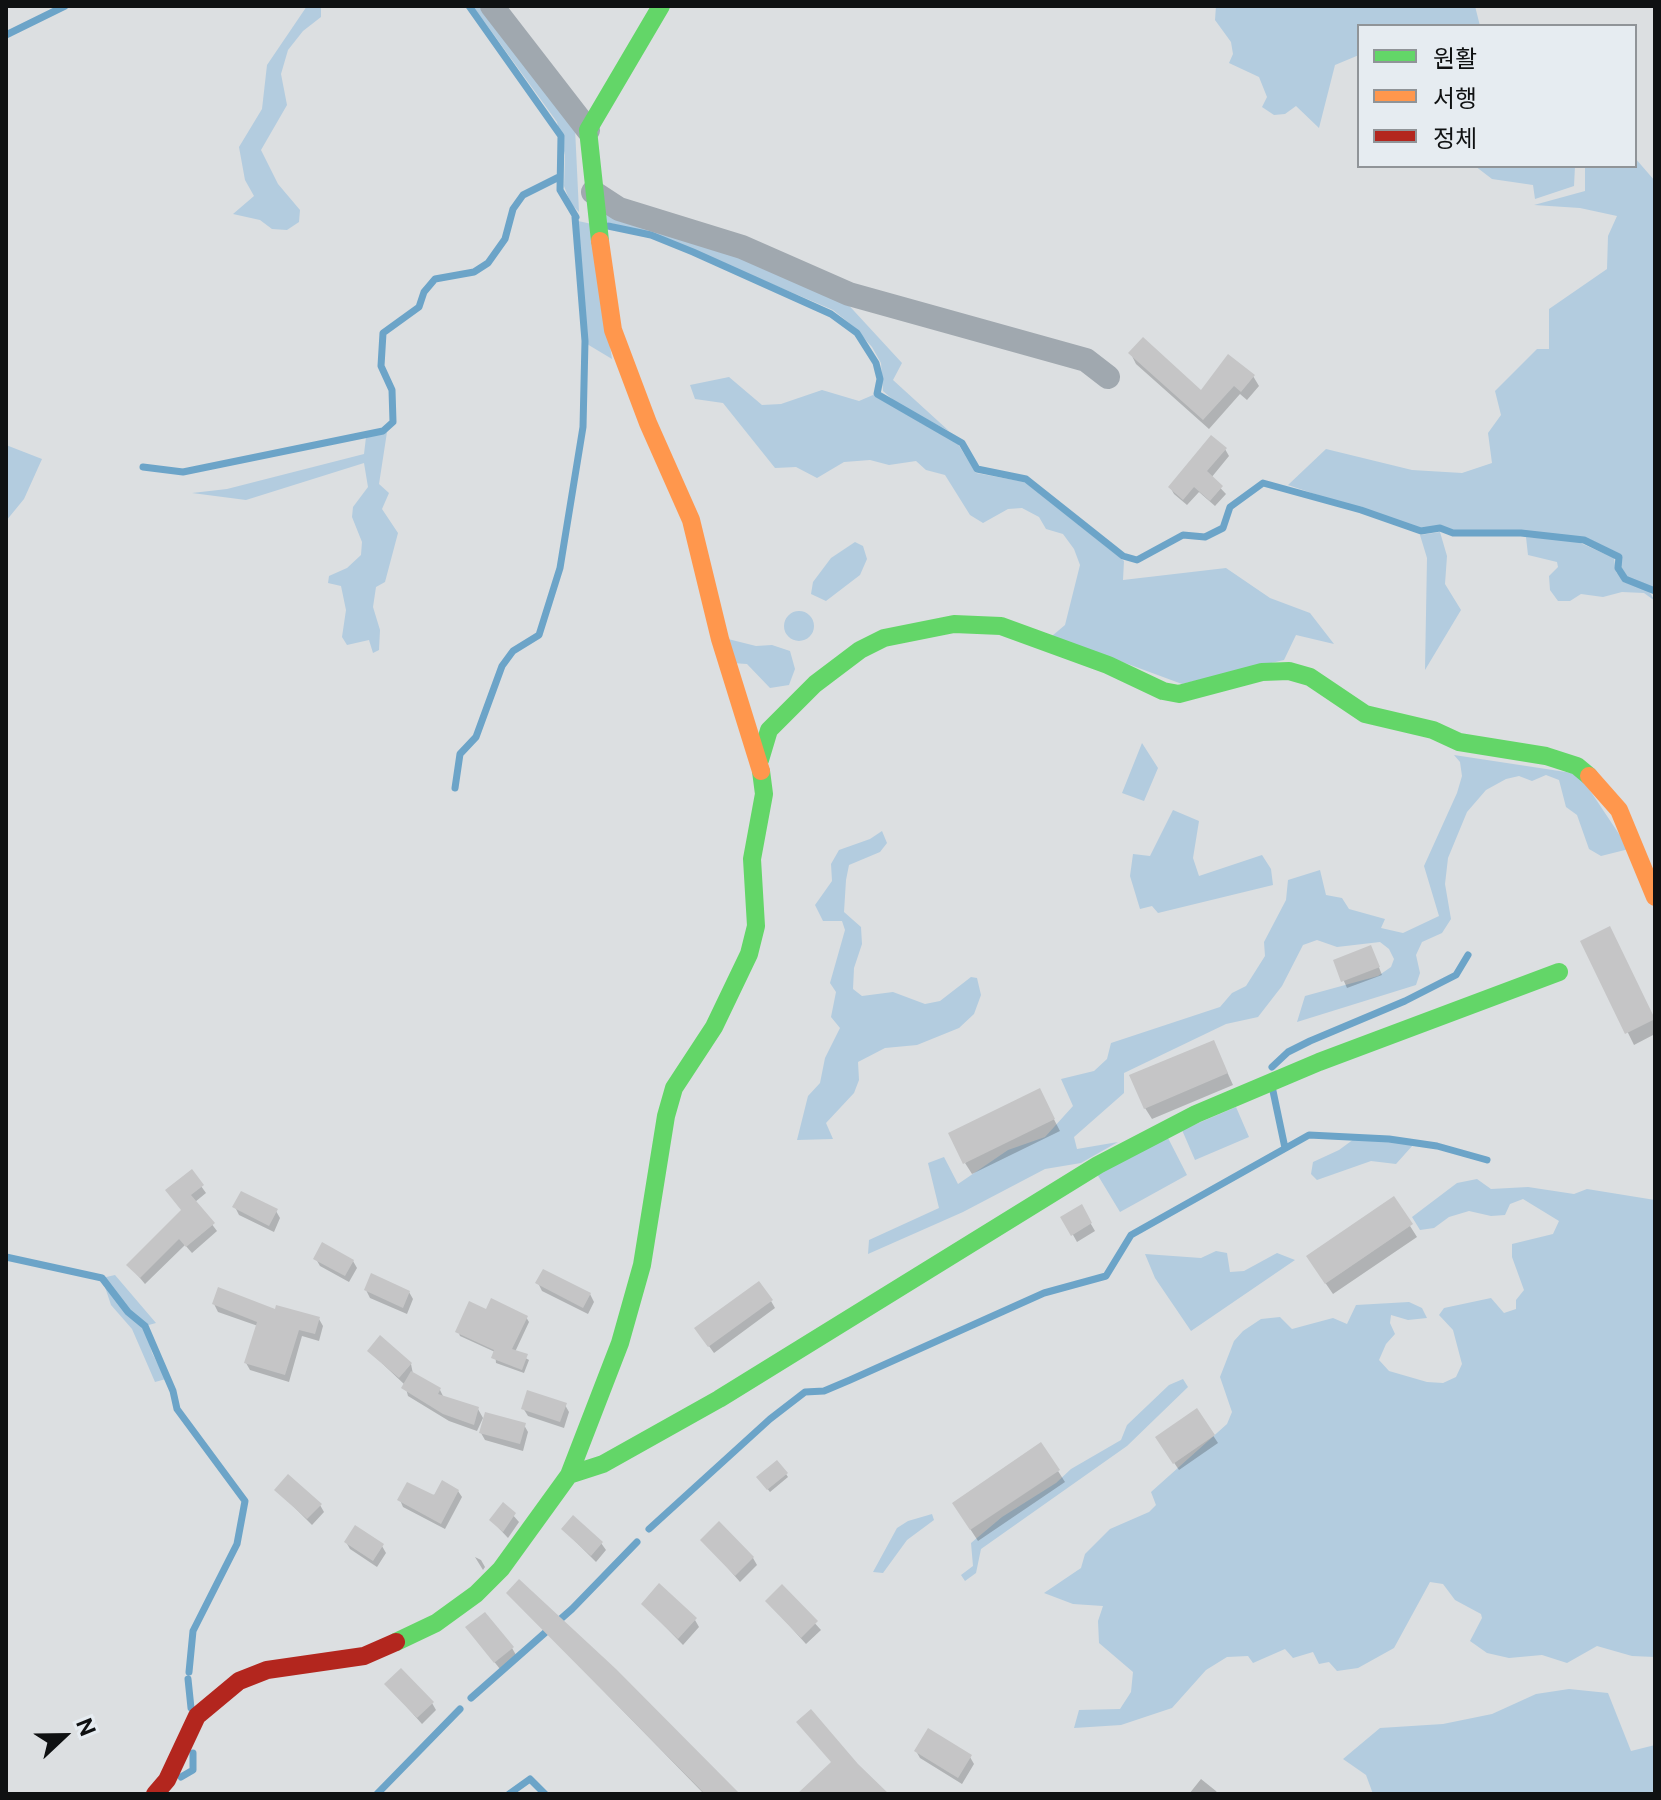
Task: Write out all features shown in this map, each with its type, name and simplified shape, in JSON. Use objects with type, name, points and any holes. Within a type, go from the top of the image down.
[{"type":"street","points":[[155,1794],[167,1780],[197,1716],[215,1698],[239,1681],[267,1670],[364,1656],[436,1623],[476,1594],[501,1569],[569,1475],[620,1343],[642,1265],[666,1116],[674,1088],[714,1027],[749,954],[756,926],[752,859],[764,794],[760,760],[720,639],[691,520],[613,330],[593,192],[588,130],[492,6]]},
{"type":"street","points":[[588,130],[661,6]]},
{"type":"street","points":[[593,192],[619,209],[742,247],[849,294],[1086,360],[1108,377]]},
{"type":"street","points":[[760,760],[769,730],[815,684],[860,650],[884,638],[954,624],[988,624],[1108,665],[1163,691],[1179,694],[1262,672],[1289,671],[1310,677],[1365,714],[1433,730],[1459,742],[1546,756],[1577,766],[1600,784],[1619,810],[1655,897]]},
{"type":"street","points":[[569,1475],[603,1464],[719,1399],[1098,1165],[1182,1122],[1319,1062],[1559,972]]},
{"type":"shaded area","points":[[307,6],[321,6],[321,17],[303,31],[288,50],[281,74],[287,105],[261,150],[278,184],[300,210],[299,222],[287,230],[272,229],[260,220],[233,214],[254,196],[245,180],[239,147],[262,109],[267,65]]},
{"type":"shaded area","points":[[473,6],[482,6],[575,128],[579,212],[571,204],[564,186],[565,155],[557,122]]},
{"type":"shaded area","points":[[1216,6],[1475,6],[1480,24],[1357,24],[1357,56],[1335,65],[1319,128],[1296,106],[1285,114],[1274,115],[1262,107],[1267,97],[1259,77],[1229,63],[1233,54],[1231,42],[1215,20]]},
{"type":"shaded area","points":[[1637,160],[1655,181],[1655,588],[1628,578],[1621,566],[1620,554],[1589,539],[1522,531],[1452,530],[1440,526],[1422,530],[1288,485],[1326,449],[1412,470],[1462,473],[1492,463],[1488,433],[1501,415],[1495,391],[1537,349],[1549,349],[1549,309],[1607,269],[1608,236],[1617,216],[1580,208],[1534,205],[1585,191],[1585,168],[1637,168]]},
{"type":"shaded area","points":[[1478,168],[1575,168],[1574,186],[1535,199],[1533,185],[1492,179]]},
{"type":"shaded area","points":[[603,213],[723,249],[843,299],[902,363],[893,380],[949,431],[899,405],[883,391],[881,363],[872,347],[833,310],[654,234],[602,221]]},
{"type":"shaded area","points":[[578,221],[592,224],[612,359],[587,344]]},
{"type":"shaded area","points":[[729,377],[762,405],[781,404],[822,390],[859,401],[873,395],[958,444],[976,473],[1025,482],[1124,561],[1123,580],[1226,568],[1270,598],[1310,613],[1334,644],[1296,635],[1284,660],[1182,684],[1052,636],[1065,625],[1080,565],[1074,549],[1063,534],[1046,529],[1039,517],[1022,508],[1008,509],[983,523],[970,515],[945,475],[926,470],[916,461],[889,465],[870,460],[844,462],[817,478],[796,467],[775,468],[723,403],[695,399],[690,385]]},
{"type":"shaded area","points":[[387,432],[379,484],[389,493],[382,509],[398,533],[385,582],[376,587],[373,607],[380,630],[379,650],[373,653],[369,640],[347,645],[342,637],[346,610],[341,586],[328,583],[329,576],[347,568],[361,555],[362,542],[352,517],[353,507],[368,487],[364,463],[246,500],[192,493],[227,489],[364,454],[366,437]]},
{"type":"shaded area","points":[[6,445],[42,459],[24,499],[6,521]]},
{"type":"shaded area","points":[[1440,532],[1447,556],[1445,584],[1461,610],[1425,670],[1427,558],[1420,535]]},
{"type":"shaded area","points":[[1526,537],[1576,541],[1614,558],[1616,572],[1624,582],[1649,591],[1655,601],[1644,593],[1622,592],[1603,597],[1581,594],[1570,601],[1558,601],[1550,590],[1549,576],[1558,567],[1557,562],[1528,555]]},
{"type":"shaded area","points":[[855,542],[863,546],[867,559],[860,575],[826,601],[811,594],[813,582],[831,558]]},
{"type":"shaded area","points":[[799,611],[810,615],[814,626],[810,637],[799,641],[788,637],[784,626],[788,615]]},
{"type":"shaded area","points":[[724,638],[756,646],[772,645],[790,651],[795,669],[789,685],[770,688],[747,664],[732,663]]},
{"type":"shaded area","points":[[1142,743],[1158,768],[1144,801],[1122,793]]},
{"type":"shaded area","points":[[1454,755],[1579,774],[1629,849],[1601,856],[1589,849],[1577,815],[1566,807],[1559,780],[1546,775],[1532,781],[1519,776],[1506,779],[1486,790],[1467,812],[1448,858],[1445,884],[1451,919],[1442,933],[1422,942],[1416,955],[1420,973],[1416,985],[1297,1022],[1305,996],[1378,976],[1391,967],[1394,959],[1389,949],[1380,942],[1337,947],[1317,940],[1303,945],[1282,986],[1258,1017],[1226,1024],[1124,1073],[1124,1093],[1074,1137],[1077,1149],[1118,1142],[1081,1163],[1045,1169],[963,1212],[868,1254],[869,1240],[939,1208],[928,1163],[944,1157],[958,1184],[1008,1150],[1045,1137],[1073,1106],[1061,1079],[1094,1071],[1107,1059],[1111,1043],[1220,1007],[1232,993],[1246,986],[1265,956],[1264,942],[1286,900],[1288,880],[1320,870],[1326,895],[1342,898],[1349,909],[1385,919],[1381,928],[1403,933],[1439,916],[1424,866],[1462,776],[1460,762]]},
{"type":"shaded area","points":[[1173,810],[1199,821],[1193,858],[1199,876],[1262,855],[1271,869],[1273,885],[1158,913],[1152,906],[1140,909],[1130,876],[1133,854],[1150,856]]},
{"type":"shaded area","points":[[882,831],[887,843],[880,852],[849,865],[846,880],[844,912],[861,927],[862,944],[854,968],[853,989],[862,996],[893,992],[925,1004],[940,1001],[971,977],[977,978],[981,995],[974,1014],[959,1028],[917,1045],[885,1048],[858,1062],[859,1080],[854,1093],[826,1123],[833,1139],[797,1140],[808,1096],[820,1083],[825,1058],[840,1028],[831,1017],[836,992],[830,983],[845,930],[842,921],[823,921],[815,905],[832,881],[831,864],[839,850],[870,839]]},
{"type":"shaded area","points":[[1236,1107],[1249,1137],[1195,1160],[1182,1130]]},
{"type":"shaded area","points":[[1168,1138],[1187,1175],[1120,1212],[1097,1174]]},
{"type":"shaded area","points":[[1354,1139],[1413,1145],[1396,1164],[1371,1161],[1317,1180],[1311,1174],[1313,1162]]},
{"type":"shaded area","points":[[1477,1179],[1491,1189],[1528,1187],[1574,1194],[1587,1189],[1655,1200],[1655,1657],[1632,1656],[1597,1646],[1567,1663],[1542,1655],[1509,1658],[1487,1653],[1470,1641],[1482,1618],[1481,1614],[1455,1600],[1443,1584],[1430,1582],[1394,1648],[1358,1668],[1337,1671],[1329,1662],[1319,1664],[1313,1652],[1293,1658],[1285,1649],[1253,1663],[1248,1656],[1227,1657],[1206,1670],[1172,1708],[1121,1725],[1074,1728],[1079,1710],[1120,1709],[1131,1692],[1133,1672],[1099,1643],[1098,1621],[1103,1606],[1073,1604],[1044,1593],[1081,1568],[1085,1554],[1110,1529],[1149,1512],[1156,1505],[1151,1492],[1227,1424],[1232,1412],[1220,1377],[1234,1341],[1243,1331],[1261,1319],[1280,1317],[1292,1329],[1333,1318],[1347,1324],[1356,1305],[1409,1302],[1422,1308],[1427,1318],[1408,1320],[1391,1315],[1390,1323],[1395,1334],[1386,1344],[1379,1360],[1389,1371],[1427,1382],[1443,1383],[1456,1377],[1462,1364],[1453,1330],[1439,1315],[1444,1308],[1491,1298],[1504,1313],[1516,1309],[1516,1300],[1524,1290],[1512,1257],[1512,1244],[1553,1234],[1559,1221],[1523,1199],[1510,1204],[1505,1215],[1491,1216],[1469,1211],[1449,1217],[1434,1228],[1420,1230],[1412,1217],[1457,1183]]},
{"type":"shaded area","points":[[1216,1251],[1227,1253],[1230,1272],[1244,1271],[1277,1253],[1295,1260],[1191,1331],[1155,1278],[1145,1254],[1201,1258]]},
{"type":"shaded area","points":[[115,1275],[156,1323],[145,1326],[152,1353],[166,1379],[155,1382],[132,1329],[111,1305],[102,1278]]},
{"type":"shaded area","points":[[1183,1379],[1188,1387],[1127,1446],[981,1549],[976,1573],[965,1581],[961,1575],[973,1566],[971,1543],[1002,1517],[1056,1483],[1071,1469],[1121,1440],[1127,1425],[1169,1385]]},
{"type":"shaded area","points":[[932,1514],[934,1520],[907,1540],[883,1573],[873,1572],[897,1528],[908,1521]]},
{"type":"shaded area","points":[[1569,1689],[1608,1693],[1631,1751],[1655,1745],[1655,1794],[1373,1794],[1366,1775],[1343,1759],[1380,1728],[1443,1724],[1492,1714],[1536,1694]]},
{"type":"building","points":[[1143,337],[1201,390],[1228,354],[1255,375],[1241,392],[1234,386],[1203,420],[1128,353]]},
{"type":"building","points":[[1211,435],[1227,448],[1207,471],[1223,486],[1210,501],[1194,487],[1183,500],[1168,487]]},
{"type":"building","points":[[1610,926],[1655,1019],[1625,1034],[1580,941]]},
{"type":"building","points":[[1371,945],[1380,967],[1341,982],[1333,960]]},
{"type":"building","points":[[1214,1040],[1228,1073],[1144,1109],[1129,1075]]},
{"type":"building","points":[[1040,1088],[1055,1119],[963,1164],[948,1133]]},
{"type":"building","points":[[192,1169],[204,1185],[191,1195],[215,1223],[186,1247],[179,1239],[140,1278],[126,1265],[181,1210],[165,1190]]},
{"type":"building","points":[[241,1191],[278,1209],[269,1226],[232,1207]]},
{"type":"building","points":[[1394,1196],[1413,1224],[1325,1284],[1306,1256]]},
{"type":"building","points":[[1082,1204],[1092,1223],[1071,1236],[1060,1217]]},
{"type":"building","points":[[322,1242],[354,1260],[345,1276],[313,1259]]},
{"type":"building","points":[[543,1269],[591,1293],[583,1308],[535,1283]]},
{"type":"building","points":[[371,1273],[410,1291],[403,1308],[364,1290]]},
{"type":"building","points":[[759,1281],[773,1300],[708,1347],[694,1328]]},
{"type":"building","points":[[218,1287],[275,1309],[276,1305],[320,1317],[315,1334],[299,1330],[285,1375],[244,1363],[257,1322],[212,1304]]},
{"type":"building","points":[[491,1298],[528,1316],[512,1349],[528,1354],[522,1370],[491,1358],[494,1350],[455,1332],[469,1301],[486,1309]]},
{"type":"building","points":[[380,1335],[412,1363],[399,1378],[367,1351]]},
{"type":"building","points":[[411,1371],[441,1388],[438,1394],[479,1407],[474,1425],[443,1414],[401,1388]]},
{"type":"building","points":[[527,1390],[567,1403],[560,1422],[521,1409]]},
{"type":"building","points":[[1197,1408],[1215,1435],[1173,1464],[1155,1437]]},
{"type":"building","points":[[485,1412],[526,1423],[520,1444],[479,1433]]},
{"type":"building","points":[[1041,1442],[1060,1470],[970,1530],[952,1503]]},
{"type":"building","points":[[777,1460],[788,1473],[767,1490],[756,1477]]},
{"type":"building","points":[[288,1474],[322,1504],[307,1519],[274,1490]]},
{"type":"building","points":[[442,1480],[459,1490],[441,1524],[397,1500],[407,1482],[434,1495]]},
{"type":"building","points":[[503,1502],[516,1513],[503,1532],[489,1520]]},
{"type":"building","points":[[573,1515],[603,1542],[591,1556],[561,1529]]},
{"type":"building","points":[[719,1521],[754,1557],[735,1576],[700,1540]]},
{"type":"building","points":[[355,1525],[384,1544],[373,1561],[344,1542]]},
{"type":"building","points":[[519,1579],[616,1669],[740,1794],[705,1794],[506,1593]]},
{"type":"building","points":[[659,1583],[697,1618],[678,1639],[641,1604]]},
{"type":"building","points":[[782,1584],[818,1621],[801,1638],[765,1601]]},
{"type":"building","points":[[485,1612],[514,1647],[494,1663],[465,1627]]},
{"type":"building","points":[[401,1668],[434,1702],[417,1718],[384,1684]]},
{"type":"building","points":[[811,1709],[858,1764],[889,1794],[797,1794],[831,1762],[796,1722]]},
{"type":"building","points":[[928,1728],[972,1755],[958,1778],[914,1751]]},
{"type":"waterway","points":[[6,35],[65,6]]},
{"type":"waterway","points":[[469,6],[561,136],[560,190],[576,217]]},
{"type":"waterway","points":[[143,467],[183,472],[383,431],[393,422],[392,390],[381,366],[383,333],[419,307],[424,292],[435,279],[474,272],[488,263],[505,239],[513,209],[523,195],[559,177]]},
{"type":"waterway","points":[[455,788],[460,754],[476,737],[502,666],[513,651],[539,635],[560,568],[583,427],[585,341],[575,217]]},
{"type":"waterway","points":[[608,226],[651,235],[831,314],[857,333],[876,363],[880,379],[877,394],[962,443],[977,469],[1026,479],[1123,556],[1137,560],[1183,535],[1205,537],[1223,528],[1230,507],[1263,483],[1361,510],[1421,531],[1440,528],[1453,533],[1521,533],[1584,540],[1619,557],[1618,568],[1625,579],[1655,591]]},
{"type":"waterway","points":[[1272,1067],[1288,1052],[1456,975],[1468,955]]},
{"type":"waterway","points":[[1273,1091],[1285,1148]]},
{"type":"waterway","points":[[649,1529],[770,1419],[805,1392],[824,1391],[1044,1293],[1106,1276],[1131,1235],[1309,1135],[1389,1139],[1437,1146],[1487,1160]]},
{"type":"waterway","points":[[6,1257],[102,1278],[128,1312],[145,1326],[173,1391],[177,1409],[245,1501],[237,1544],[193,1631],[189,1672]]},
{"type":"waterway","points":[[471,1698],[572,1609],[637,1542]]},
{"type":"waterway","points":[[188,1679],[191,1708]]},
{"type":"waterway","points":[[377,1794],[460,1709]]},
{"type":"waterway","points":[[181,1777],[193,1770],[193,1753]]},
{"type":"waterway","points":[[509,1794],[530,1779],[545,1794]]},
{"type":"traffic: fast","points":[[600,241],[588,130],[661,6]]},
{"type":"traffic: fast","points":[[760,760],[769,730],[815,684],[860,650],[884,638],[954,624],[1001,626],[1108,665],[1163,691],[1179,694],[1262,672],[1289,671],[1310,677],[1365,714],[1433,730],[1459,742],[1546,756],[1577,766],[1589,776]]},
{"type":"traffic: fast","points":[[396,1642],[436,1623],[476,1594],[501,1569],[569,1475],[620,1343],[642,1265],[666,1116],[674,1088],[714,1027],[749,954],[756,926],[752,859],[764,794],[761,771]]},
{"type":"traffic: fast","points":[[569,1475],[603,1464],[719,1399],[1098,1165],[1196,1114],[1319,1062],[1559,972]]},
{"type":"traffic: slow","points":[[600,241],[613,330],[648,423],[691,520],[720,639],[761,771]]},
{"type":"traffic: slow","points":[[1589,776],[1619,810],[1655,897]]},
{"type":"traffic: jam","points":[[155,1794],[167,1780],[197,1716],[239,1681],[267,1670],[364,1656],[396,1642]]}]
